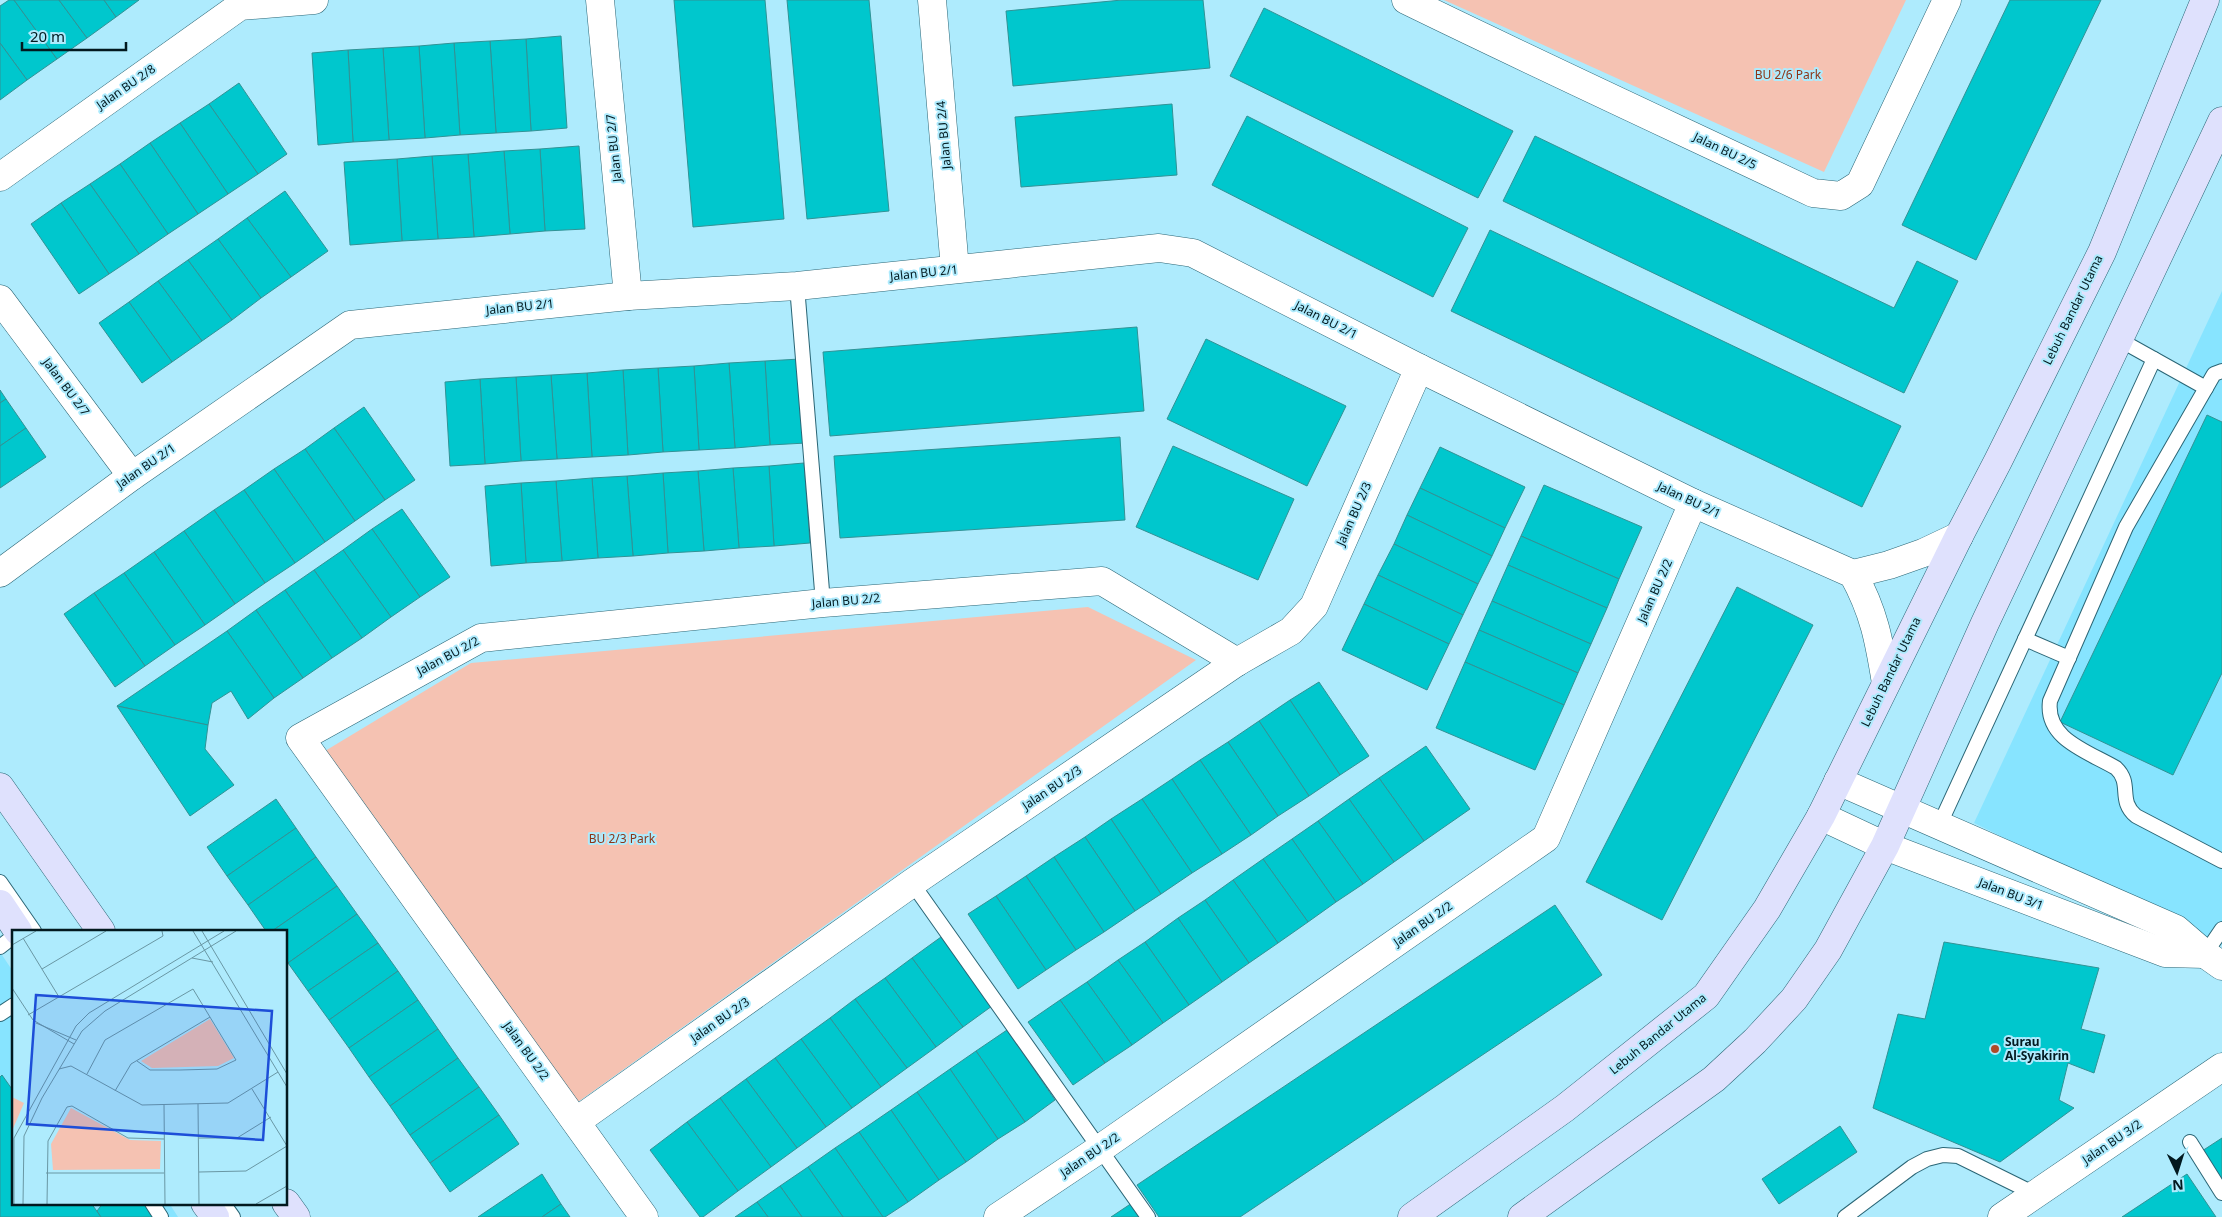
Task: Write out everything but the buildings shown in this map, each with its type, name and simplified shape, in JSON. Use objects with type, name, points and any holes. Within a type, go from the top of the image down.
[{"type":"main road","name":"Lebuh Bandar Utama","points":[[1412,1217],[1565,1108],[1706,996],[1767,909],[1821,816],[2102,252],[2205,0]]},
{"type":"main road","points":[[1522,1217],[1714,1078],[1755,1041],[1794,999],[1828,950],[1885,846],[1985,623],[2222,121]]},
{"type":"main road","points":[[0,787],[100,930]]},
{"type":"main road","points":[[206,1204],[215,1217]]},
{"type":"main road","points":[[287,1204],[296,1217]]},
{"type":"street","name":"Jalan BU 2/8","points":[[0,177],[240,6],[314,0]]},
{"type":"street","name":"Jalan BU 2/7","points":[[600,0],[628,296]]},
{"type":"street","name":"Jalan BU 2/4","points":[[932,0],[955,269]]},
{"type":"street","name":"Jalan BU 2/5","points":[[1406,0],[1544,68],[1592,88],[1813,193],[1841,196],[1860,184],[1947,0]]},
{"type":"street","name":"Jalan BU 2/1","points":[[0,573],[132,476],[350,325],[628,296],[796,286],[1159,248],[1193,253],[1419,368],[1693,503],[1854,574]]},
{"type":"street","name":"Jalan BU 2/7","points":[[0,299],[132,476]]},
{"type":"street","name":"Jalan BU 2/3","points":[[577,1121],[912,883],[1237,662],[1291,631],[1314,606],[1419,368]]},
{"type":"street","name":"Jalan BU 2/2","points":[[998,1217],[1101,1148],[1546,838],[1693,503]]},
{"type":"street","points":[[1886,683],[1876,626],[1867,599],[1854,574],[1889,566],[1959,536]]},
{"type":"street","name":"Jalan BU 2/2","points":[[644,1217],[577,1121],[300,738],[481,638],[823,603],[1102,582],[1237,662]]},
{"type":"street","points":[[1838,781],[2176,929],[2213,960]]},
{"type":"street","name":"Jalan BU 3/1","points":[[1821,816],[1885,846],[2165,953],[2213,960]]},
{"type":"street","name":"Jalan BU 3/2","points":[[2006,1216],[2035,1194],[2222,1067]]},
{"type":"lane","points":[[796,286],[823,603]]},
{"type":"lane","points":[[2120,340],[2206,388]]},
{"type":"lane","points":[[1939,826],[2154,359]]},
{"type":"lane","points":[[2222,371],[2214,374],[2126,527],[2050,700],[2048,713],[2056,732],[2123,774],[2126,785],[2125,799],[2128,809],[2136,816],[2222,861]]},
{"type":"lane","points":[[2025,638],[2069,658]]},
{"type":"lane","points":[[0,882],[33,930]]},
{"type":"lane","points":[[912,883],[1148,1217]]},
{"type":"lane","points":[[0,947],[8,923]]},
{"type":"lane","points":[[2213,960],[2222,929]]},
{"type":"lane","points":[[0,1014],[12,1006]]},
{"type":"lane","points":[[2190,1142],[2222,1193]]},
{"type":"lane","points":[[1844,1217],[1912,1167],[1927,1159],[1942,1156],[1958,1156],[2035,1194]]},
{"type":"lane","points":[[153,1204],[161,1217]]},
{"type":"lane","points":[[225,1204],[233,1217]]},
{"type":"shaded area","points":[[2222,291],[2222,945],[1974,823]]},
{"type":"shaded area","points":[[0,952],[12,970],[12,1204],[170,1204],[178,1217],[0,1217]]},
{"type":"green space","name":"BU 2/6 Park","points":[[1444,0],[1906,0],[1824,172]]},
{"type":"green space","name":"BU 2/3 Park","points":[[1088,607],[1196,660],[578,1102],[325,751],[471,663]]},
{"type":"place","name":"Surau Al-Syakirin","points":[[1995,1049]]}]
